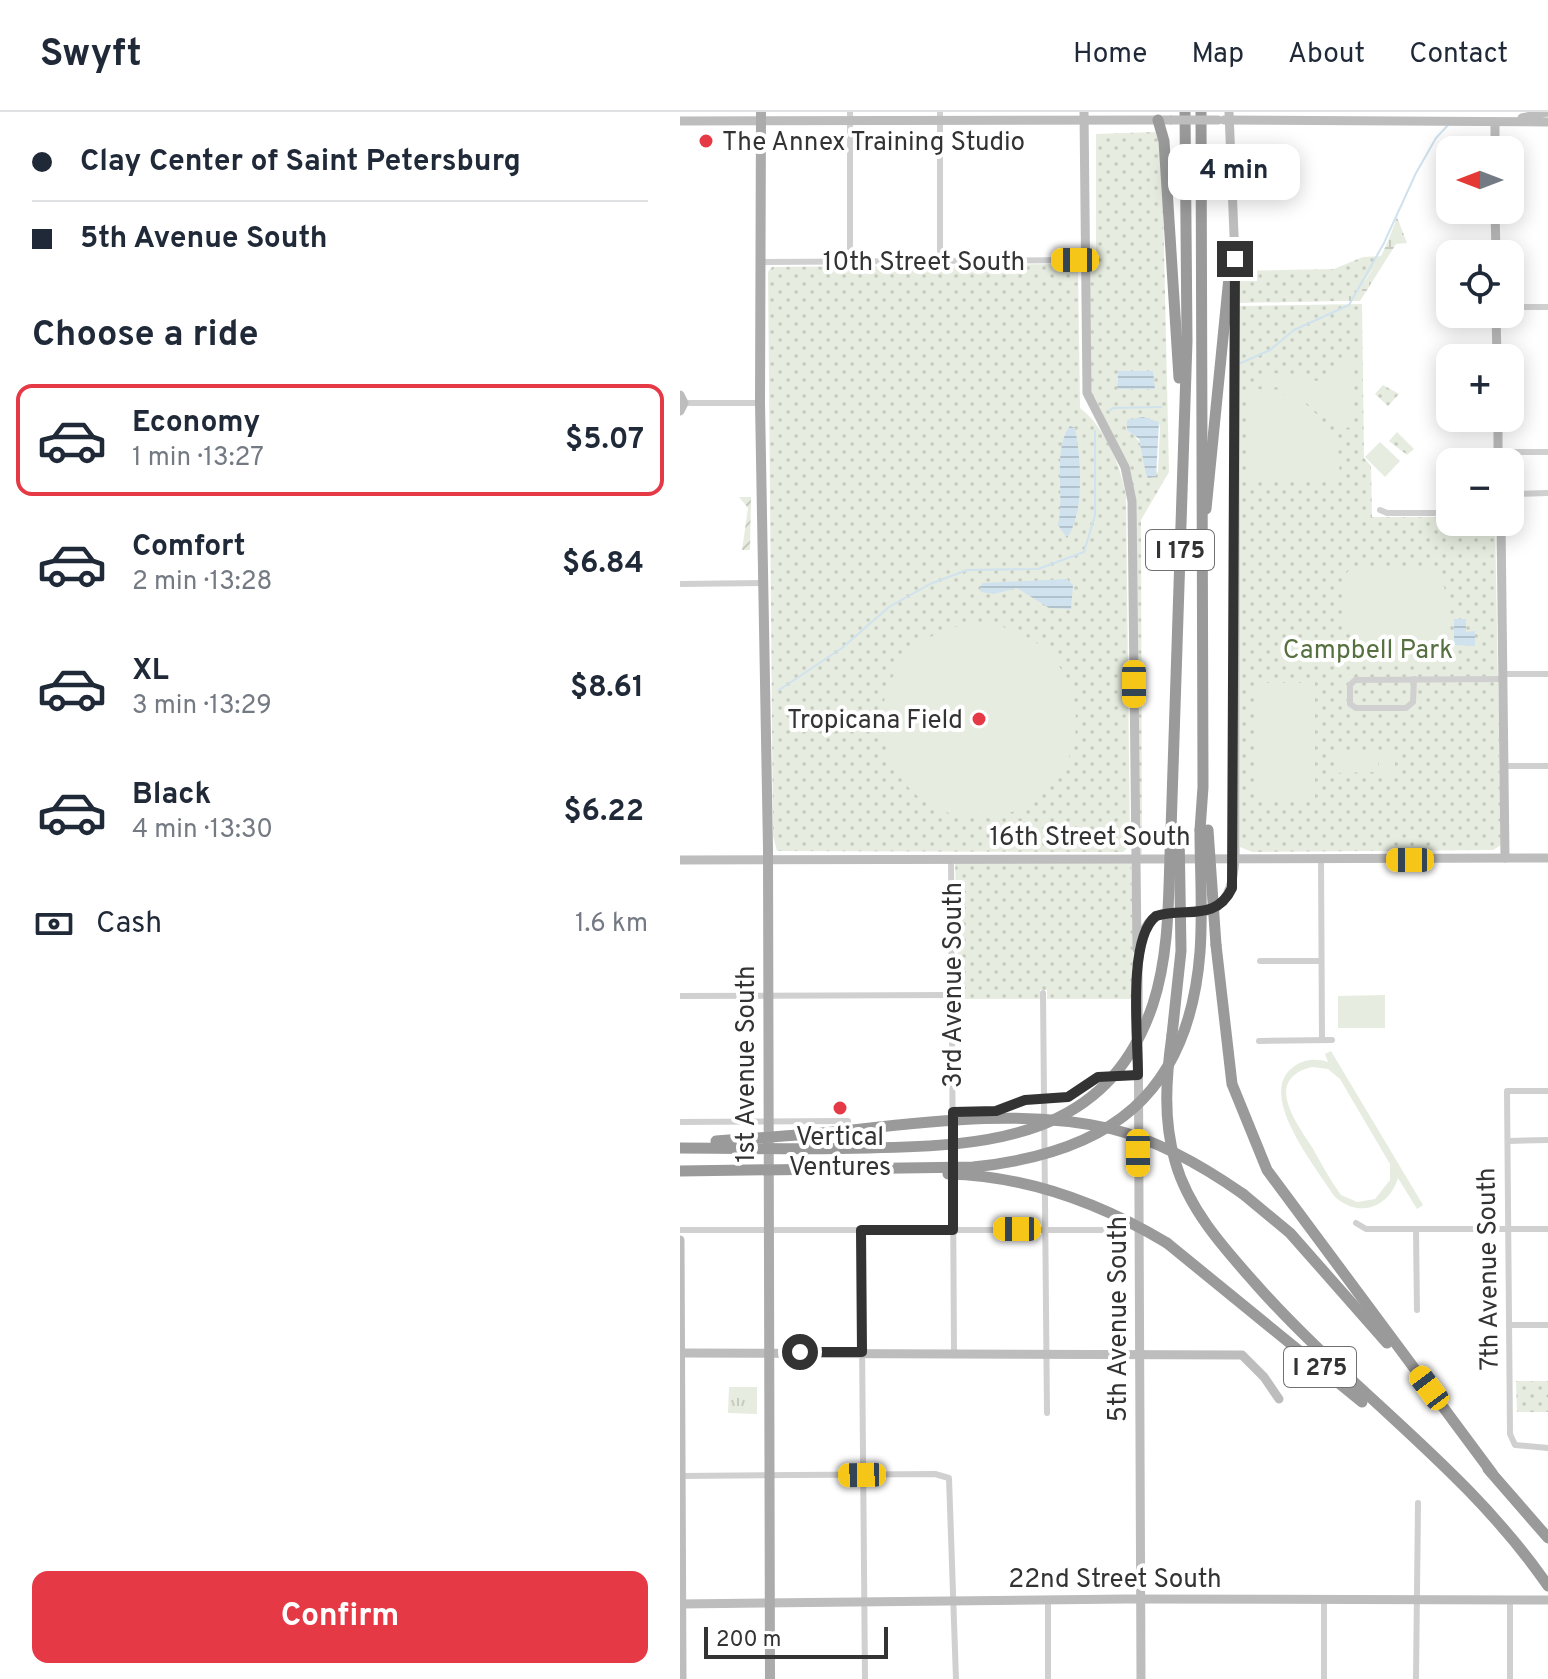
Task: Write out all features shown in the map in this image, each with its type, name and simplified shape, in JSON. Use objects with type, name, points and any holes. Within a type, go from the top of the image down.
[{"type":"highway","name":"I 175","points":[[1175,830],[1187,341],[1185,112]]},
{"type":"highway","name":"I 175","points":[[1201,112],[1204,830]]},
{"type":"highway","points":[[1162,117],[1183,423]]},
{"type":"highway","points":[[1203,530],[1212,475],[1232,247]]},
{"type":"highway","points":[[1175,830],[1181,951],[1166,1072],[1167,1126],[1175,1164],[1203,1219],[1305,1338],[1470,1493]]},
{"type":"highway","points":[[680,1146],[930,1147],[1005,1140],[1083,1103],[1125,1059],[1152,1005],[1167,924],[1175,830]]},
{"type":"highway","points":[[1204,830],[1232,1084],[1267,1170],[1492,1473]]},
{"type":"highway","points":[[808,1171],[1012,1163],[1050,1153],[1122,1121],[1145,1099],[1165,1071],[1190,1012],[1200,950],[1204,830]]},
{"type":"highway","name":"I 275","points":[[680,1146],[959,1120],[1060,1120],[1114,1130],[1196,1162],[1243,1194],[1311,1256],[1548,1538]]},
{"type":"highway","name":"I 275","points":[[680,1171],[808,1171],[999,1177],[1091,1203],[1167,1243],[1470,1493],[1548,1586]]},
{"type":"main road","name":"1st Avenue South","points":[[762,116],[760,403],[765,583],[770,1679]]},
{"type":"street","points":[[1084,115],[1087,393],[1117,451],[1132,501],[1134,857],[1138,964]]},
{"type":"street","points":[[680,121],[762,116],[1084,115],[1218,120],[1229,116],[1429,117],[1441,123],[1456,123],[1544,116]]},
{"type":"street","points":[[850,116],[850,261]]},
{"type":"street","points":[[940,116],[940,261]]},
{"type":"street","name":"5th Avenue South","points":[[1141,1679],[1138,964],[1143,935],[1151,920],[1164,914],[1205,912],[1221,904],[1232,888],[1235,859],[1235,259],[1232,247],[1229,116]]},
{"type":"street","name":"10th Street South","points":[[762,262],[1085,260]]},
{"type":"street","points":[[1524,307],[1548,307]]},
{"type":"street","points":[[681,403],[760,403]]},
{"type":"street","points":[[1524,454],[1548,452]]},
{"type":"street","points":[[1524,494],[1548,493]]},
{"type":"street","points":[[1380,510],[1387,513],[1436,513]]},
{"type":"street","points":[[1501,536],[1505,858]]},
{"type":"street","points":[[680,584],[765,583]]},
{"type":"street","points":[[1414,679],[1413,702],[1406,708],[1356,708],[1350,704],[1350,685],[1355,680],[1548,674]]},
{"type":"street","points":[[1505,766],[1548,766]]},
{"type":"street","name":"3rd Avenue South","points":[[951,858],[954,1352]]},
{"type":"street","name":"16th Street South","points":[[680,860],[1548,858]]},
{"type":"street","points":[[1321,860],[1322,1040]]},
{"type":"street","points":[[1260,961],[1321,961]]},
{"type":"street","points":[[1043,993],[1047,1413]]},
{"type":"street","points":[[680,996],[952,995]]},
{"type":"street","points":[[1259,1041],[1332,1040]]},
{"type":"street","points":[[953,1112],[996,1111],[1044,1098],[1077,1094],[1098,1077],[1138,1075]]},
{"type":"street","name":"7th Avenue South","points":[[1548,1091],[1507,1091],[1510,1434],[1515,1445],[1548,1448]]},
{"type":"street","points":[[680,1122],[848,1121]]},
{"type":"street","points":[[1508,1141],[1548,1140]]},
{"type":"street","points":[[1356,1223],[1366,1229],[1548,1229]]},
{"type":"street","points":[[680,1230],[1107,1230]]},
{"type":"street","points":[[861,1230],[865,1679]]},
{"type":"street","points":[[1416,1230],[1417,1310]]},
{"type":"street","points":[[680,1240],[682,1679]]},
{"type":"street","points":[[1510,1325],[1548,1325]]},
{"type":"street","points":[[680,1353],[954,1352],[1246,1356],[1279,1399]]},
{"type":"street","points":[[681,1476],[935,1474],[949,1478],[956,1601],[956,1679]]},
{"type":"street","points":[[1416,1679],[1418,1503]]},
{"type":"street","points":[[1324,1600],[1324,1679]]},
{"type":"street","name":"22nd Street South","points":[[681,1604],[1548,1600]]},
{"type":"street","points":[[1048,1601],[1048,1679]]},
{"type":"street","points":[[1510,1601],[1510,1679]]},
{"type":"green space","points":[[1155,132],[1160,142],[1169,472],[1141,520],[1142,854],[1138,854],[1135,501],[1128,466],[1090,393],[1089,259],[1096,258],[1096,134]],"holes":[[[1118,371],[1153,371],[1117,389]],[[1159,422],[1160,429],[1158,473],[1127,430]]]},
{"type":"green space","points":[[1397,217],[1407,243],[1396,244],[1360,301],[1341,301],[1370,275]]},
{"type":"green space","points":[[1383,256],[1356,292],[1341,301],[1238,303],[1239,271],[1334,269],[1363,257]]},
{"type":"green space","points":[[1070,264],[1078,267],[1080,408],[1104,436],[1120,472],[1126,496],[1130,846],[1123,852],[777,851],[773,836],[768,272],[772,267]]},
{"type":"green space","name":"Campbell Park","points":[[1362,304],[1364,458],[1371,466],[1372,517],[1436,517],[1436,536],[1495,536],[1501,845],[1493,850],[1252,852],[1240,847],[1238,306]]},
{"type":"green space","points":[[1350,355],[1355,364],[1350,428],[1327,420],[1293,394],[1267,386],[1263,380],[1269,372],[1317,381]]},
{"type":"green space","points":[[1383,385],[1399,394],[1388,406],[1375,394]]},
{"type":"green space","points":[[1265,389],[1296,400],[1310,408],[1321,420],[1337,447],[1338,480],[1253,481],[1248,477],[1248,390]]},
{"type":"green space","points":[[1397,432],[1414,449],[1407,455],[1389,441]]},
{"type":"green space","points":[[1380,442],[1400,461],[1385,477],[1365,457]]},
{"type":"green space","points":[[739,497],[751,497],[750,550],[742,550],[748,508]]},
{"type":"green space","points":[[1425,568],[1436,575],[1447,596],[1447,663],[1366,660],[1356,649],[1356,634],[1345,634],[1346,574],[1349,570]]},
{"type":"green space","name":"Tropicana Field","points":[[979,624],[998,625],[1016,631],[1048,652],[1069,684],[1075,702],[1075,740],[1069,758],[1048,790],[1016,811],[998,817],[979,818],[960,817],[942,811],[910,790],[889,758],[883,740],[882,721],[883,702],[889,684],[910,652],[942,631],[960,625]]},
{"type":"green space","points":[[1255,683],[1315,683],[1315,798],[1255,798]]},
{"type":"green space","points":[[1334,750],[1376,750],[1376,772],[1334,773]]},
{"type":"green space","points":[[1379,750],[1395,750],[1395,775],[1379,775]]},
{"type":"green space","points":[[1131,861],[1135,999],[1047,999],[1047,990],[1040,990],[1040,999],[959,999],[955,862]]},
{"type":"green space","points":[[1385,995],[1385,1028],[1338,1028],[1338,996]]},
{"type":"green space","points":[[1331,1051],[1423,1205],[1417,1209],[1398,1178],[1388,1197],[1372,1207],[1353,1207],[1343,1203],[1334,1196],[1293,1132],[1281,1096],[1283,1080],[1292,1068],[1305,1061],[1328,1062],[1325,1054]],"holes":[[[1312,1067],[1328,1069],[1340,1079],[1390,1164],[1390,1180],[1375,1199],[1357,1202],[1341,1195],[1292,1114],[1286,1091],[1289,1081],[1297,1073]]]},
{"type":"green space","points":[[1516,1381],[1548,1381],[1548,1412],[1517,1412]]},
{"type":"green space","points":[[729,1387],[757,1387],[757,1414],[728,1413]]},
{"type":"water","points":[[1118,371],[1153,371],[1155,389],[1117,389]]},
{"type":"water","points":[[1143,417],[1159,422],[1156,477],[1148,478],[1139,439],[1127,430],[1127,420]]},
{"type":"water","points":[[1070,426],[1075,428],[1080,484],[1077,514],[1067,538],[1058,525],[1060,460]]},
{"type":"water","points":[[1067,579],[1073,585],[1071,609],[1049,608],[1017,588],[994,594],[981,592],[980,587],[983,583]]},
{"type":"water","points":[[1454,619],[1466,619],[1466,632],[1475,631],[1475,646],[1454,645]]},
{"type":"waterway","points":[[1241,363],[1270,350],[1294,330],[1349,305],[1384,243],[1416,173],[1436,138],[1448,125]]},
{"type":"waterway","points":[[1109,411],[1113,408],[1161,407]]},
{"type":"waterway","points":[[779,690],[842,648],[889,607],[930,584],[967,570],[1038,569],[1084,552],[1095,515],[1095,431]]},
{"type":"place","name":"The Annex Training Studio","points":[[706,141]]},
{"type":"place","name":"Tropicana Field","points":[[979,719]]},
{"type":"place","name":"Vertical Ventures","points":[[840,1108]]},
{"type":"route","points":[[800,1352],[862,1352],[861,1230],[953,1230],[953,1112],[996,1111],[1025,1100],[1068,1097],[1077,1094],[1098,1077],[1138,1075],[1138,964],[1145,929],[1156,916],[1212,909],[1226,899],[1232,888],[1235,859],[1235,259]]}]
